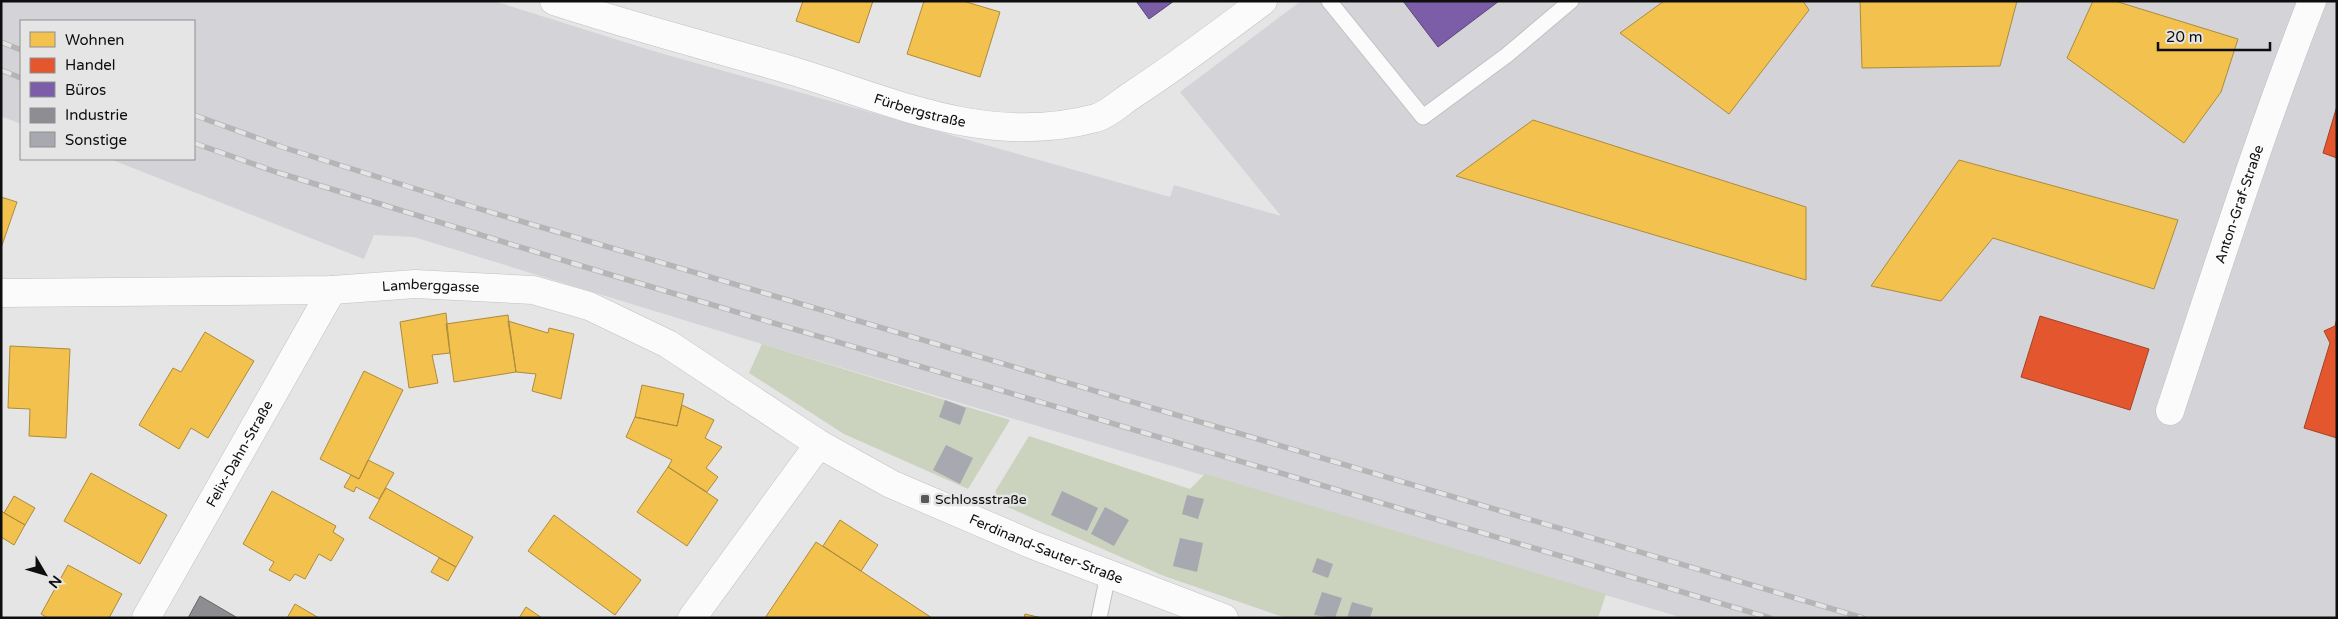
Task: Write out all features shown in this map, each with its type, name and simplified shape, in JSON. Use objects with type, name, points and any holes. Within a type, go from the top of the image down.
[{"type":"street","name":"Fürbergstraße","points":[[554,1],[789,70],[946,120],[983,126],[1016,128],[1048,127],[1099,117],[1162,75],[1263,1]]},
{"type":"street","name":"Anton-Graf-Straße","points":[[2170,410],[2239,200],[2280,82],[2312,1]]},
{"type":"street","name":"Lamberggasse","points":[[1,293],[332,290],[415,284],[533,290],[589,306],[626,322],[668,344],[819,444]]},
{"type":"street","name":"Felix-Dahn-Straße","points":[[146,618],[332,290]]},
{"type":"street","name":"Ferdinand-Sauter-Straße","points":[[819,444],[900,488],[971,520],[1108,575],[1224,618]]},
{"type":"street","points":[[692,618],[819,444]]},
{"type":"lane","points":[[1329,1],[1423,117],[1507,55],[1571,1]]},
{"type":"lane","points":[[1099,618],[1108,575]]},
{"type":"shaded area","points":[[1,1],[494,1],[653,51],[1170,197],[1174,185],[1281,216],[1180,92],[1301,1],[2337,1],[2337,618],[1683,618],[762,344],[414,237],[374,235],[364,259],[113,160],[195,160],[195,20],[20,20],[20,124],[1,116]]},
{"type":"green space","points":[[762,344],[1010,420],[968,489],[844,434],[749,373]]},
{"type":"green space","points":[[1029,436],[1190,489],[1205,474],[1606,594],[1598,618],[1286,618],[1164,576],[994,501],[996,490]]},
{"type":"building: Wohnen","points":[[803,1],[873,1],[859,43],[796,21]]},
{"type":"building: Wohnen","points":[[924,1],[963,1],[1000,12],[980,77],[907,54]]},
{"type":"building: Wohnen","points":[[1664,1],[1803,1],[1809,10],[1729,114],[1620,33]]},
{"type":"building: Wohnen","points":[[1860,1],[2017,1],[2000,66],[1862,68]]},
{"type":"building: Wohnen","points":[[2093,1],[2115,1],[2238,39],[2221,92],[2184,143],[2067,58]]},
{"type":"building: Wohnen","points":[[1533,120],[1806,207],[1806,280],[1456,176]]},
{"type":"building: Wohnen","points":[[1959,160],[2178,220],[2154,289],[1993,238],[1941,301],[1871,286]]},
{"type":"building: Wohnen","points":[[1,197],[17,202],[1,248]]},
{"type":"building: Wohnen","points":[[446,313],[450,353],[432,355],[438,383],[409,388],[400,322]]},
{"type":"building: Wohnen","points":[[508,315],[516,372],[454,382],[446,324]]},
{"type":"building: Wohnen","points":[[508,321],[548,333],[549,328],[574,334],[561,399],[532,391],[536,374],[516,372]]},
{"type":"building: Wohnen","points":[[205,332],[254,361],[208,438],[191,428],[179,449],[139,425],[173,368],[181,372]]},
{"type":"building: Wohnen","points":[[10,346],[70,349],[66,438],[29,436],[30,409],[8,408]]},
{"type":"building: Wohnen","points":[[364,371],[403,390],[359,479],[320,459]]},
{"type":"building: Wohnen","points":[[642,385],[684,394],[677,426],[635,417]]},
{"type":"building: Wohnen","points":[[682,405],[714,420],[705,438],[722,447],[706,468],[718,477],[707,492],[668,467],[672,460],[626,437],[635,417],[677,426]]},
{"type":"building: Wohnen","points":[[368,460],[394,473],[379,499],[356,487],[354,492],[344,487],[351,475],[359,479]]},
{"type":"building: Wohnen","points":[[668,467],[718,500],[687,546],[637,512]]},
{"type":"building: Wohnen","points":[[91,473],[167,515],[140,564],[64,521]]},
{"type":"building: Wohnen","points":[[386,488],[473,537],[456,567],[369,518]]},
{"type":"building: Wohnen","points":[[272,491],[336,526],[333,532],[344,539],[331,561],[319,554],[305,579],[295,574],[290,581],[269,570],[274,562],[243,544]]},
{"type":"building: Wohnen","points":[[14,496],[35,508],[25,525],[4,513]]},
{"type":"building: Wohnen","points":[[1,511],[25,525],[14,545],[1,537]]},
{"type":"building: Wohnen","points":[[554,515],[641,580],[615,615],[528,551]]},
{"type":"building: Wohnen","points":[[840,520],[878,545],[861,571],[823,546]]},
{"type":"building: Wohnen","points":[[816,542],[861,571],[932,618],[765,618]]},
{"type":"building: Wohnen","points":[[439,558],[456,567],[448,581],[431,572]]},
{"type":"building: Wohnen","points":[[68,565],[122,594],[109,618],[48,618],[41,614]]},
{"type":"building: Wohnen","points":[[295,604],[319,618],[287,618]]},
{"type":"building: Wohnen","points":[[526,607],[542,618],[519,618]]},
{"type":"building: Wohnen","points":[[1025,614],[1042,618],[1024,618]]},
{"type":"building: Handel","points":[[2337,106],[2337,158],[2323,153]]},
{"type":"building: Handel","points":[[2040,316],[2149,349],[2130,410],[2021,377]]},
{"type":"building: Handel","points":[[2337,318],[2337,438],[2304,428],[2330,343],[2324,331],[2335,326]]},
{"type":"building: Büros","points":[[1136,1],[1174,1],[1149,19]]},
{"type":"building: Büros","points":[[1403,1],[1499,1],[1438,47]]},
{"type":"building: Industrie","points":[[200,596],[236,617],[236,618],[188,618]]},
{"type":"building: Sonstige","points":[[945,400],[966,408],[960,425],[939,417]]},
{"type":"building: Sonstige","points":[[946,445],[973,458],[960,484],[933,470]]},
{"type":"building: Sonstige","points":[[1062,491],[1098,508],[1087,531],[1051,515]]},
{"type":"building: Sonstige","points":[[1187,495],[1204,499],[1198,519],[1182,514]]},
{"type":"building: Sonstige","points":[[1105,507],[1129,520],[1114,546],[1091,534]]},
{"type":"building: Sonstige","points":[[1180,538],[1203,543],[1197,572],[1173,566]]},
{"type":"building: Sonstige","points":[[1317,558],[1333,564],[1328,578],[1312,572]]},
{"type":"building: Sonstige","points":[[1322,592],[1342,598],[1335,618],[1314,615]]},
{"type":"building: Sonstige","points":[[1352,602],[1373,608],[1370,618],[1347,618]]},
{"type":"railway","points":[[1,42],[20,50]]},
{"type":"railway","points":[[1,70],[20,78]]},
{"type":"railway","points":[[195,115],[282,147],[480,209],[1863,618]]},
{"type":"railway","points":[[195,143],[276,172],[608,274],[1770,618]]},
{"type":"place","name":"Schlossstraße","points":[[925,499]]}]
